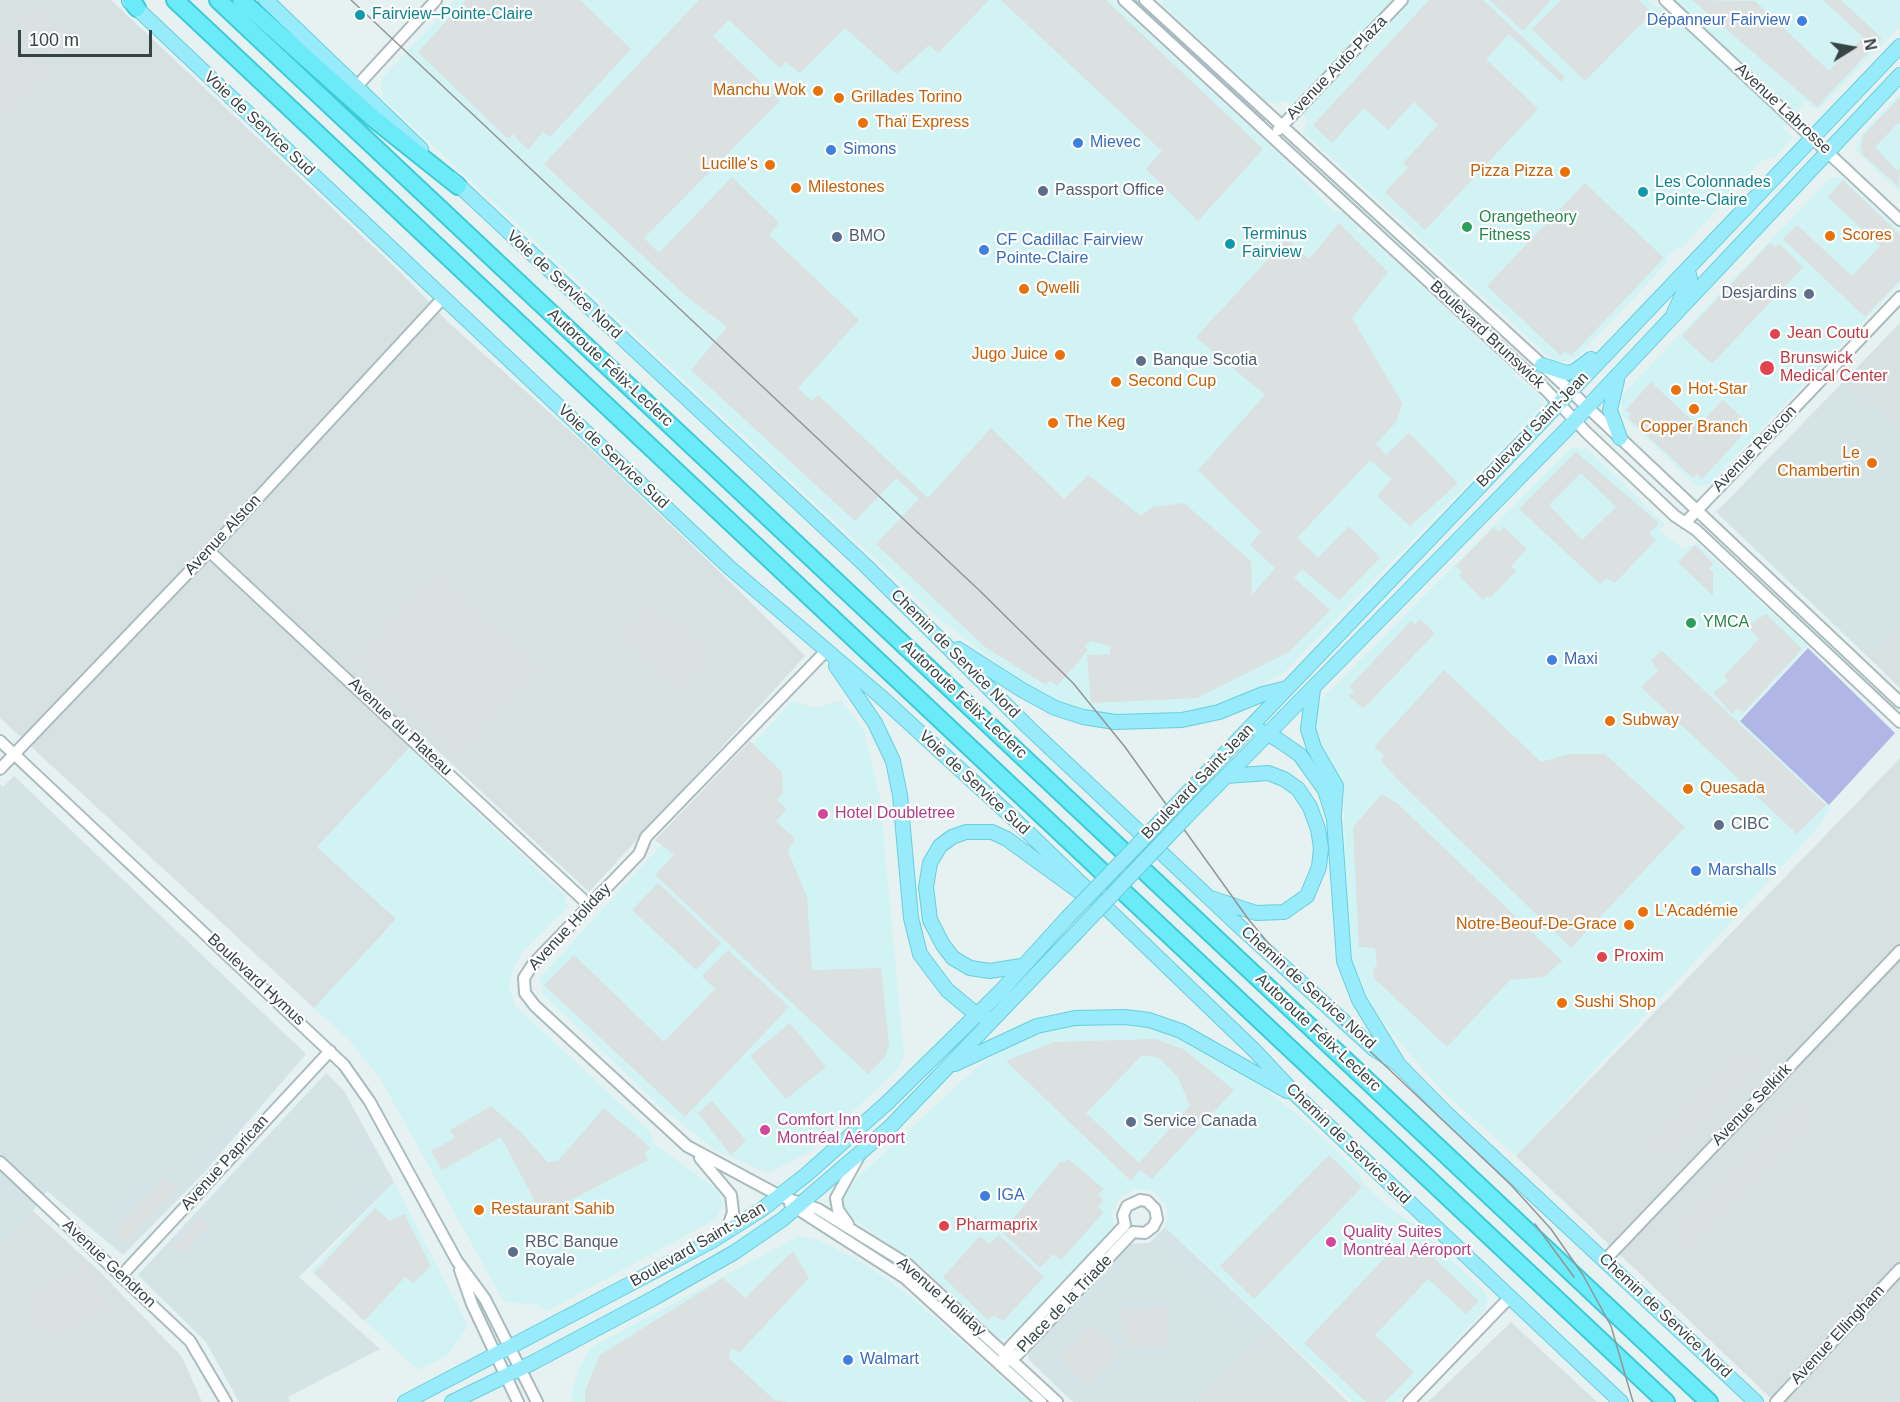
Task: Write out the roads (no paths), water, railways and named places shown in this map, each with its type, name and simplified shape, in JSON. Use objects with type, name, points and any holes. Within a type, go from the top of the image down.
[{"type":"highway","name":"Autoroute Félix-Leclerc","points":[[175,0],[1666,1402]]},
{"type":"highway","name":"Autoroute Félix-Leclerc","points":[[218,0],[1709,1402]]},
{"type":"highway","points":[[241,0],[374,119],[458,186]]},
{"type":"main road","name":"Voie de Service Nord","points":[[266,0],[458,186],[866,566]]},
{"type":"main road","name":"Voie de Service Sud","points":[[132,3],[730,568],[825,652],[880,696],[1104,908]]},
{"type":"main road","name":"Boulevard Saint-Jean","points":[[405,1402],[726,1233],[780,1196],[853,1136],[977,1015],[1021,966],[1900,46]]},
{"type":"main road","name":"Boulevard Saint-Jean","points":[[452,1402],[520,1369],[723,1259],[800,1206],[859,1156],[948,1067],[1266,734],[1313,689],[1588,408],[1900,75]]},
{"type":"main road","points":[[1670,322],[1690,278],[1687,269]]},
{"type":"main road","points":[[1542,365],[1562,372],[1575,371],[1622,336]]},
{"type":"main road","points":[[1619,375],[1610,405],[1620,438]]},
{"type":"main road","name":"Chemin de Service Nord","points":[[866,566],[941,638],[1029,728],[1206,896],[1374,1049],[1398,1064],[1445,1112],[1756,1402]]},
{"type":"main road","points":[[941,638],[1040,701],[1069,713],[1098,720],[1146,723],[1182,720],[1219,711],[1263,694],[1287,688]]},
{"type":"main road","points":[[825,652],[872,717],[893,761],[900,795],[911,918],[920,954],[939,982],[977,1015],[995,1018]]},
{"type":"main road","points":[[1313,689],[1308,729],[1311,743],[1336,786],[1334,819],[1340,938],[1346,971],[1359,1000],[1398,1064]]},
{"type":"main road","points":[[1250,727],[1292,748],[1307,762],[1325,790],[1334,819]]},
{"type":"main road","points":[[1206,896],[1256,914],[1284,912],[1307,896],[1319,867],[1321,848],[1318,829],[1310,807],[1298,789],[1268,772],[1226,776]]},
{"type":"main road","points":[[1021,966],[990,971],[970,968],[953,958],[943,945],[928,912],[926,887],[930,863],[946,841],[958,834],[973,831],[999,835],[1104,908]]},
{"type":"main road","name":"Chemin de Service sud","points":[[1104,908],[1218,1015],[1297,1096],[1621,1402]]},
{"type":"main road","points":[[948,1067],[1037,1026],[1087,1017],[1125,1017],[1160,1023],[1181,1031],[1297,1096]]},
{"type":"street","points":[[357,86],[436,0]]},
{"type":"street","name":"Boulevard Brunswick","points":[[1124,0],[1900,722]]},
{"type":"street","name":"Boulevard Brunswick","points":[[1144,0],[1542,365],[1900,702]]},
{"type":"street","name":"Avenue Auto-Plaza","points":[[1271,136],[1402,0]]},
{"type":"street","name":"Avenue Labrosse","points":[[1665,0],[1813,136],[1900,220]]},
{"type":"street","name":"Avenue Revcon","points":[[1685,523],[1900,297]]},
{"type":"street","name":"Avenue Alston","points":[[0,769],[209,551],[443,298]]},
{"type":"street","name":"Avenue du Plateau","points":[[209,551],[589,905]]},
{"type":"street","name":"Avenue Holiday","points":[[825,652],[646,837],[639,854],[529,969],[524,978],[525,993],[535,1006],[642,1107],[694,1151],[800,1206],[850,1227],[918,1273],[1057,1402]]},
{"type":"street","name":"Boulevard Hymus","points":[[0,741],[330,1051],[364,1092],[457,1261],[485,1299],[537,1402]]},
{"type":"street","name":"Avenue Selkirk","points":[[1605,1260],[1900,951]]},
{"type":"street","name":"Avenue Paprican","points":[[121,1276],[330,1051]]},
{"type":"street","points":[[694,1151],[731,1195],[733,1212],[726,1233]]},
{"type":"street","points":[[850,1227],[839,1213],[836,1198],[859,1156]]},
{"type":"street","name":"Avenue Gendron","points":[[0,1162],[190,1341],[226,1402]]},
{"type":"street","name":"Avenue Holiday","points":[[800,1206],[905,1278],[1041,1402]]},
{"type":"street","name":"Place de la Triade","points":[[1000,1365],[1129,1228]]},
{"type":"street","name":"Boulevard Hymus","points":[[457,1261],[472,1304],[518,1402]]},
{"type":"street","name":"Avenue Ellingham","points":[[1776,1402],[1900,1269]]},
{"type":"street","points":[[1409,1402],[1510,1297]]},
{"type":"street","name":"Avenue Gendron","points":[[210,1372],[220,1402]]},
{"type":"tram line","points":[[351,0],[980,591],[1073,683],[1125,747],[1249,920],[1315,999],[1511,1185],[1551,1229],[1583,1275],[1611,1326],[1633,1402]]},
{"type":"tram line","points":[[1535,1224],[1574,1277]]},
{"type":"place","name":"Fairview–Pointe-Claire","points":[[360,15]]},
{"type":"place","name":"Dépanneur Fairview","points":[[1802,21]]},
{"type":"place","name":"Manchu Wok","points":[[818,91]]},
{"type":"place","name":"Grillades Torino","points":[[839,98]]},
{"type":"place","name":"Thaï Express","points":[[863,123]]},
{"type":"place","name":"Mievec","points":[[1078,143]]},
{"type":"place","name":"Simons","points":[[831,150]]},
{"type":"place","name":"Lucille's","points":[[770,165]]},
{"type":"place","name":"Pizza Pizza","points":[[1565,172]]},
{"type":"place","name":"Milestones","points":[[796,188]]},
{"type":"place","name":"Passport Office","points":[[1043,191]]},
{"type":"place","name":"Les Colonnades Pointe-Claire","points":[[1643,192]]},
{"type":"place","name":"Orangetheory Fitness","points":[[1467,227]]},
{"type":"place","name":"Scores","points":[[1830,236]]},
{"type":"place","name":"BMO","points":[[837,237]]},
{"type":"place","name":"Terminus Fairview","points":[[1230,244]]},
{"type":"place","name":"CF Cadillac Fairview Pointe-Claire","points":[[984,250]]},
{"type":"place","name":"Qwelli","points":[[1024,289]]},
{"type":"place","name":"Desjardins","points":[[1809,294]]},
{"type":"place","name":"Jean Coutu","points":[[1775,334]]},
{"type":"place","name":"Jugo Juice","points":[[1060,355]]},
{"type":"place","name":"Banque Scotia","points":[[1141,361]]},
{"type":"place","name":"Brunswick Medical Center","points":[[1767,368]]},
{"type":"place","name":"Second Cup","points":[[1116,382]]},
{"type":"place","name":"Hot-Star","points":[[1676,390]]},
{"type":"place","name":"Copper Branch","points":[[1694,409]]},
{"type":"place","name":"The Keg","points":[[1053,423]]},
{"type":"place","name":"Le Chambertin","points":[[1872,463]]},
{"type":"place","name":"YMCA","points":[[1691,623]]},
{"type":"place","name":"Maxi","points":[[1552,660]]},
{"type":"place","name":"Subway","points":[[1610,721]]},
{"type":"place","name":"Quesada","points":[[1688,789]]},
{"type":"place","name":"Hotel Doubletree","points":[[823,814]]},
{"type":"place","name":"CIBC","points":[[1719,825]]},
{"type":"place","name":"Marshalls","points":[[1696,871]]},
{"type":"place","name":"L'Académie","points":[[1643,912]]},
{"type":"place","name":"Notre-Beouf-De-Grace","points":[[1629,925]]},
{"type":"place","name":"Proxim","points":[[1602,957]]},
{"type":"place","name":"Sushi Shop","points":[[1562,1003]]},
{"type":"place","name":"Service Canada","points":[[1131,1122]]},
{"type":"place","name":"Comfort Inn Montréal Aéroport","points":[[765,1130]]},
{"type":"place","name":"IGA","points":[[985,1196]]},
{"type":"place","name":"Restaurant Sahib","points":[[479,1210]]},
{"type":"place","name":"Pharmaprix","points":[[944,1226]]},
{"type":"place","name":"Quality Suites Montréal Aéroport","points":[[1331,1242]]},
{"type":"place","name":"RBC Banque Royale","points":[[513,1252]]},
{"type":"place","name":"Walmart","points":[[848,1360]]}]
